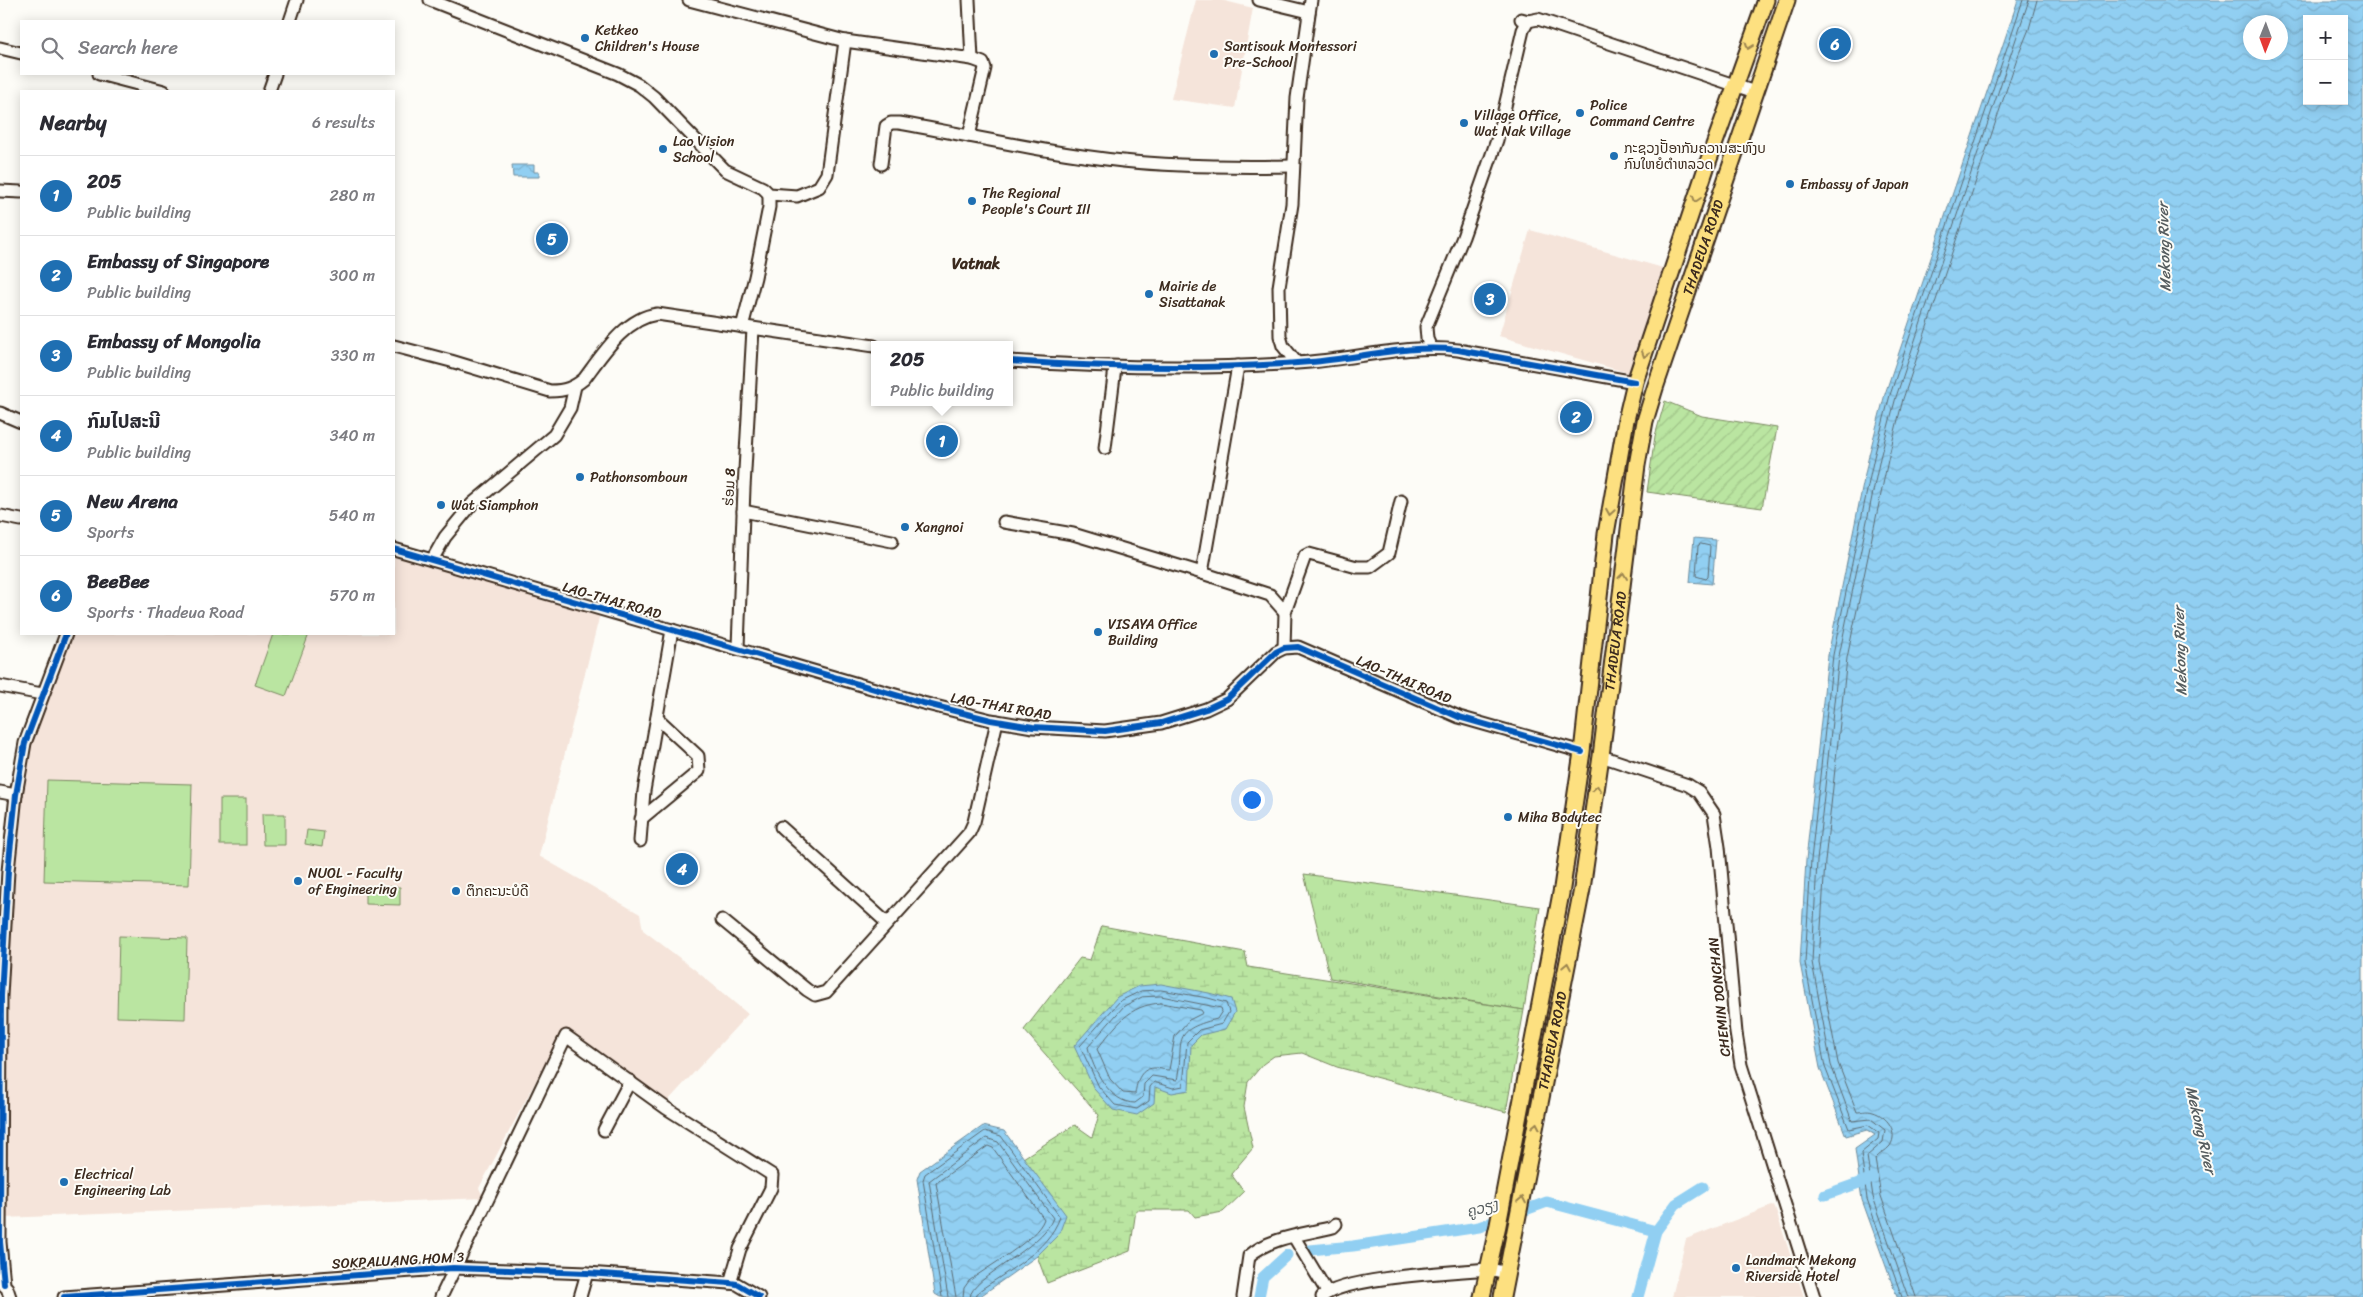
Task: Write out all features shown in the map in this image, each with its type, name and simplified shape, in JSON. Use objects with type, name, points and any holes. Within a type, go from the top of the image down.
[{"type":"main road","name":"THADEUA ROAD","points":[[1482,1297],[1498,1225],[1560,895],[1582,752],[1606,534],[1626,420],[1635,382],[1735,85],[1766,0]]},
{"type":"main road","name":"THADEUA ROAD","points":[[1502,1297],[1582,889],[1601,756],[1637,465],[1654,388],[1787,0]]},
{"type":"main road","points":[[1673,271],[1692,278]]},
{"type":"main road","points":[[1635,382],[1654,388]]},
{"type":"main road","points":[[1582,752],[1601,756]]},
{"type":"street","points":[[290,20],[297,0]]},
{"type":"street","points":[[430,0],[618,74],[640,86],[654,97],[725,170],[763,188],[770,194],[797,196],[819,188],[827,174],[845,41]]},
{"type":"street","points":[[689,0],[845,41],[972,59],[983,63],[985,68],[969,136]]},
{"type":"street","points":[[968,0],[972,59]]},
{"type":"street","points":[[1259,0],[1310,6],[1297,98],[1292,204],[1279,287],[1279,324],[1284,346],[1296,362]]},
{"type":"street","points":[[1431,348],[1427,339],[1426,327],[1463,237],[1497,140],[1525,20],[1538,19],[1755,92]]},
{"type":"street","points":[[0,48],[20,53]]},
{"type":"street","points":[[103,75],[160,90]]},
{"type":"street","points":[[269,90],[275,75]]},
{"type":"street","points":[[881,164],[886,126],[892,123],[1004,144],[1123,161],[1200,167],[1293,166]]},
{"type":"street","points":[[0,191],[20,192]]},
{"type":"street","name":"ຮ່ອມ 8","points":[[738,647],[748,328],[770,194]]},
{"type":"street","points":[[395,346],[550,391],[567,390],[575,386],[634,321],[641,317],[657,314],[871,346]]},
{"type":"street","points":[[1013,361],[1116,368],[1238,366],[1431,348],[1458,350],[1635,382]]},
{"type":"street","points":[[1202,573],[1238,366]]},
{"type":"street","points":[[1105,448],[1116,368]]},
{"type":"street","points":[[432,560],[445,537],[466,511],[554,435],[570,408],[575,386]]},
{"type":"street","points":[[0,413],[20,422]]},
{"type":"street","points":[[1284,648],[1285,612],[1304,556],[1309,554],[1370,568],[1389,553],[1401,501]]},
{"type":"street","points":[[743,511],[892,541]]},
{"type":"street","points":[[1,516],[20,520]]},
{"type":"street","points":[[1004,522],[1073,534],[1202,573],[1270,595],[1285,612]]},
{"type":"street","name":"LAO-THAI ROAD","points":[[395,549],[672,630],[738,647],[923,703],[997,721],[1033,727],[1104,731],[1173,720],[1206,709],[1227,699],[1276,652],[1284,648],[1298,647],[1459,716],[1582,752]]},
{"type":"street","points":[[640,841],[641,819],[672,630]]},
{"type":"street","points":[[10,1297],[8,1288],[2,1283],[0,1242],[1,996],[4,871],[25,743],[66,635]]},
{"type":"street","points":[[0,686],[42,694]]},
{"type":"street","points":[[641,819],[699,770],[700,764],[698,756],[657,718]]},
{"type":"street","points":[[722,920],[815,995],[826,992],[886,922],[969,832],[974,822],[997,721]]},
{"type":"street","name":"CHEMIN DONCHAN","points":[[1601,756],[1688,785],[1699,792],[1714,814],[1719,847],[1736,1033],[1742,1065],[1814,1297]]},
{"type":"street","points":[[0,792],[16,795]]},
{"type":"street","points":[[781,827],[886,922]]},
{"type":"street","points":[[440,1297],[566,1036],[666,1108],[772,1176],[772,1188],[740,1249],[730,1283]]},
{"type":"street","points":[[604,1130],[630,1081]]},
{"type":"street","points":[[1243,1297],[1249,1256],[1270,1243],[1333,1227],[1336,1224]]},
{"type":"street","points":[[1294,1237],[1324,1295],[1357,1282],[1489,1269],[1508,1273]]},
{"type":"street","name":"SOKPALUANG HOM 3","points":[[64,1297],[453,1268],[587,1273],[730,1283],[759,1297]]},
{"type":"street","points":[[580,1297],[587,1273]]},
{"type":"shaded area","name":"Santisouk Montessori Pre-School","points":[[1196,0],[1221,0],[1253,8],[1235,108],[1171,99]]},
{"type":"shaded area","points":[[1530,230],[1663,268],[1632,374],[1499,336]]},
{"type":"shaded area","name":"NUOL - Faculty of Engineering","points":[[395,552],[600,614],[539,856],[640,914],[643,930],[748,1014],[666,1103],[563,1030],[479,1188],[484,1198],[4,1218],[6,994],[10,907],[20,797],[29,744],[71,635],[395,635]]},
{"type":"shaded area","name":"Landmark Mekong Riverside Hotel","points":[[1774,1205],[1804,1297],[1672,1297],[1686,1239]]},
{"type":"green space","points":[[1665,401],[1702,416],[1777,428],[1762,508],[1647,492],[1655,436]]},
{"type":"green space","points":[[273,635],[309,635],[286,696],[255,685]]},
{"type":"green space","points":[[47,780],[192,784],[189,885],[44,881]]},
{"type":"green space","points":[[220,799],[246,799],[246,845],[220,845]]},
{"type":"green space","points":[[262,814],[285,814],[285,845],[263,845]]},
{"type":"green space","points":[[307,830],[324,832],[322,847],[305,844]]},
{"type":"green space","points":[[1304,874],[1540,907],[1524,1010],[1330,978]]},
{"type":"green space","points":[[365,886],[400,887],[400,905],[365,904]]},
{"type":"green space","points":[[1102,926],[1245,952],[1248,967],[1524,1010],[1506,1112],[1337,1067],[1302,1053],[1274,1056],[1263,1064],[1248,1082],[1244,1107],[1253,1148],[1231,1174],[1244,1192],[1223,1212],[1195,1217],[1189,1210],[1136,1210],[1130,1251],[1047,1283],[1037,1256],[1059,1234],[1023,1158],[1075,1125],[1092,1137],[1099,1115],[1024,1030],[1080,958],[1090,960]]},
{"type":"green space","points":[[119,936],[187,938],[185,1019],[117,1017]]},
{"type":"water","name":"Mekong River","points":[[2018,0],[2363,0],[2363,1297],[1897,1297],[1862,1200],[1855,1149],[1875,1135],[1867,1130],[1846,1136],[1820,1068],[1800,963],[1806,860],[1828,655],[1869,455],[1885,394]]},
{"type":"water","points":[[512,165],[534,165],[534,172],[539,172],[539,177],[513,177]]},
{"type":"water","points":[[1694,538],[1716,540],[1712,584],[1690,582]]},
{"type":"water","points":[[1161,984],[1231,999],[1235,1012],[1225,1029],[1201,1035],[1191,1045],[1189,1090],[1172,1093],[1155,1087],[1154,1103],[1137,1115],[1113,1110],[1094,1089],[1074,1046],[1117,997],[1139,986]]},
{"type":"water","points":[[983,1126],[1004,1131],[1066,1215],[1059,1234],[1037,1256],[979,1297],[940,1297],[935,1294],[917,1179],[920,1171]]},
{"type":"waterway","points":[[1825,1195],[1873,1178]]},
{"type":"waterway","name":"ຄູວຽງ","points":[[1638,1297],[1656,1231],[1676,1204],[1703,1187]]},
{"type":"waterway","name":"ຄູວຽງ","points":[[1310,1250],[1353,1246],[1479,1227],[1547,1202],[1656,1231]]},
{"type":"waterway","name":"ຄູວຽງ","points":[[1259,1297],[1263,1277],[1287,1255]]},
{"type":"cycle path","points":[[1013,361],[1122,367],[1272,365],[1329,360],[1402,350],[1439,349],[1458,350],[1635,382]]},
{"type":"cycle path","points":[[395,549],[923,703],[991,720],[1033,727],[1105,731],[1161,723],[1206,709],[1227,699],[1276,652],[1284,648],[1298,647],[1459,717],[1582,752]]},
{"type":"cycle path","points":[[4,1284],[0,1242],[1,996],[8,871],[16,795],[25,743],[66,635]]},
{"type":"cycle path","points":[[64,1297],[453,1268],[587,1273],[730,1283],[737,1284],[759,1297]]},
{"type":"place","name":"Ketkeo Children's House","points":[[585,38]]},
{"type":"place","name":"BeeBee","points":[[1835,44]]},
{"type":"place","name":"Santisouk Montessori Pre-School","points":[[1214,54]]},
{"type":"place","name":"Police Command Centre","points":[[1580,113]]},
{"type":"place","name":"Village Office, Wat Nak Village","points":[[1464,123]]},
{"type":"place","name":"Lao Vision School","points":[[663,149]]},
{"type":"place","name":"ກະຊວງປັັອາກັນຄວານສະຫົງບ ກົນໃຫຍໍຕຳຫລວດ","points":[[1614,156]]},
{"type":"place","name":"Embassy of Japan","points":[[1790,184]]},
{"type":"place","name":"The Regional People's Court III","points":[[972,201]]},
{"type":"place","name":"New Arena","points":[[552,239]]},
{"type":"place","name":"Mairie de Sisattanak","points":[[1149,294]]},
{"type":"place","name":"Embassy of Mongolia","points":[[1490,299]]},
{"type":"place","name":"Embassy of Singapore","points":[[1576,417]]},
{"type":"place","name":"205","points":[[942,441]]},
{"type":"place","name":"Pathonsomboun","points":[[580,477]]},
{"type":"place","name":"Wat Siamphon","points":[[441,505]]},
{"type":"place","name":"Xangnoi","points":[[905,527]]},
{"type":"place","name":"VISAYA Office Building","points":[[1098,632]]},
{"type":"place","name":"Miha Bodytec","points":[[1508,817]]},
{"type":"place","name":"ກົມໄປສະນີ","points":[[682,869]]},
{"type":"place","name":"NUOL - Faculty of Engineering","points":[[298,881]]},
{"type":"place","name":"ຕຶກຄະນະບໍດີ","points":[[456,891]]},
{"type":"place","name":"Electrical Engineering Lab","points":[[64,1182]]},
{"type":"place","name":"Landmark Mekong Riverside Hotel","points":[[1736,1268]]},
{"type":"district","name":"Vatnak","points":[[976,263]]}]
